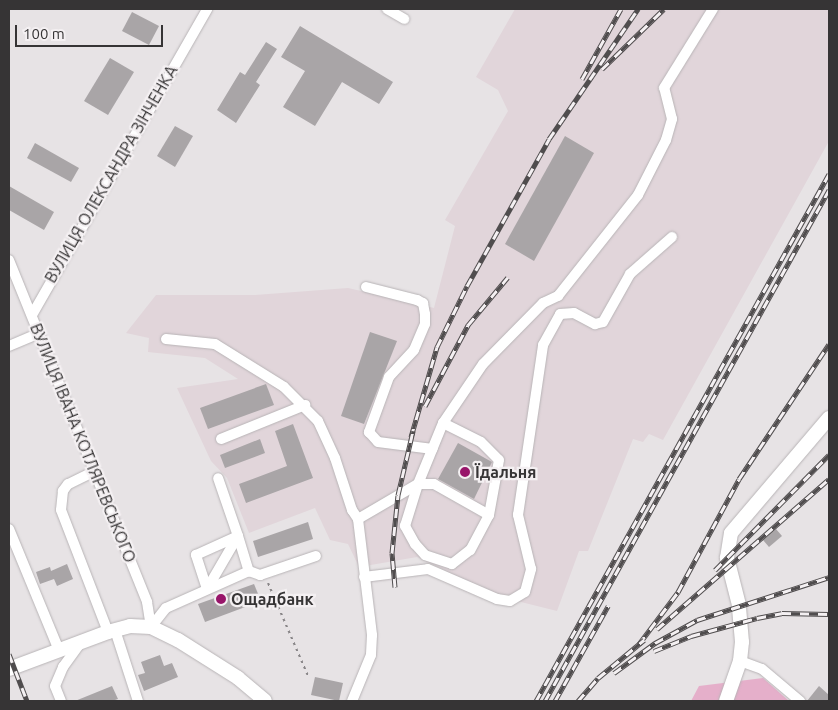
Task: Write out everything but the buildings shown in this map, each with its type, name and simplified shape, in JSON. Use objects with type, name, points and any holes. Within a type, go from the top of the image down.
[{"type":"main road","points":[[726,701],[740,661],[740,615],[727,558],[731,534],[829,418]]},
{"type":"main road","points":[[9,669],[58,648],[111,631],[130,626],[151,627],[178,640],[238,678],[265,701]]},
{"type":"street","name":"ВУЛИЦЯ ОЛЕКСАНДРА ЗІНЧЕНКА","points":[[32,314],[207,9]]},
{"type":"street","points":[[386,9],[404,19]]},
{"type":"street","points":[[443,423],[481,442],[499,460],[489,515],[470,550],[459,561],[441,562],[425,555],[415,544],[405,526],[418,484],[443,423],[483,364],[543,303],[558,296],[638,196],[666,140],[672,119],[664,88],[713,9]]},
{"type":"street","points":[[363,571],[428,569],[497,599],[510,602],[525,592],[531,569],[518,515],[543,345],[560,314],[574,313],[595,324],[603,322],[630,274],[672,237]]},
{"type":"street","name":"ВУЛИЦЯ ІВАНА КОТЛЯРЕВСЬКОГО","points":[[9,260],[147,602],[151,627]]},
{"type":"street","points":[[366,287],[417,300],[422,303],[426,314],[425,324],[414,350],[389,377],[369,432],[378,442],[433,450]]},
{"type":"street","points":[[9,346],[39,333]]},
{"type":"street","points":[[166,338],[215,344],[284,388],[305,405],[318,421],[335,458],[352,510],[358,518],[372,634],[371,655],[352,701]]},
{"type":"street","points":[[221,439],[305,405]]},
{"type":"street","points":[[95,471],[68,484],[63,491],[61,510],[138,701]]},
{"type":"street","points":[[218,478],[249,571]]},
{"type":"street","points":[[358,518],[418,484],[434,484],[489,515]]},
{"type":"street","points":[[9,529],[58,648]]},
{"type":"street","points":[[207,589],[238,536]]},
{"type":"street","points":[[207,589],[196,555],[238,536]]},
{"type":"street","points":[[151,627],[166,608],[207,589],[249,571],[264,574],[316,556]]},
{"type":"street","points":[[61,701],[55,686],[63,667],[83,640]]},
{"type":"street","points":[[740,661],[762,669],[800,701]]},
{"type":"path","points":[[264,574],[308,676]]},
{"type":"shaded area","points":[[515,9],[829,9],[829,141],[663,440],[649,434],[643,442],[633,439],[588,551],[579,551],[557,611],[497,596],[417,557],[359,567],[348,544],[330,540],[315,508],[249,533],[227,478],[211,461],[177,388],[238,379],[205,358],[148,352],[149,338],[126,333],[156,295],[255,295],[348,288],[434,308],[455,226],[445,220],[508,111],[498,90],[476,77]]},
{"type":"shaded area","points":[[763,678],[789,701],[691,701],[699,686]]},
{"type":"railway","points":[[582,79],[621,9]]},
{"type":"railway","points":[[411,437],[437,347],[467,286],[549,139],[638,9]]},
{"type":"railway","points":[[602,69],[664,9]]},
{"type":"railway","points":[[536,701],[829,174]]},
{"type":"railway","points":[[545,701],[829,190]]},
{"type":"railway","points":[[425,406],[468,325],[508,277]]},
{"type":"railway","points":[[639,644],[678,592],[739,479],[829,344]]},
{"type":"railway","points":[[395,587],[392,553],[398,495],[413,431]]},
{"type":"railway","points":[[715,570],[829,455]]},
{"type":"railway","points":[[657,629],[829,479]]},
{"type":"railway","points":[[614,673],[655,643],[697,620],[829,577]]},
{"type":"railway","points":[[555,701],[608,606]]},
{"type":"railway","points":[[654,651],[691,636],[757,618],[782,613],[829,614]]},
{"type":"railway","points":[[578,701],[598,678],[644,640]]},
{"type":"railway","points":[[9,654],[27,701]]},
{"type":"place","name":"Їдальня","points":[[465,472]]},
{"type":"place","name":"Ощадбанк","points":[[221,599]]}]
